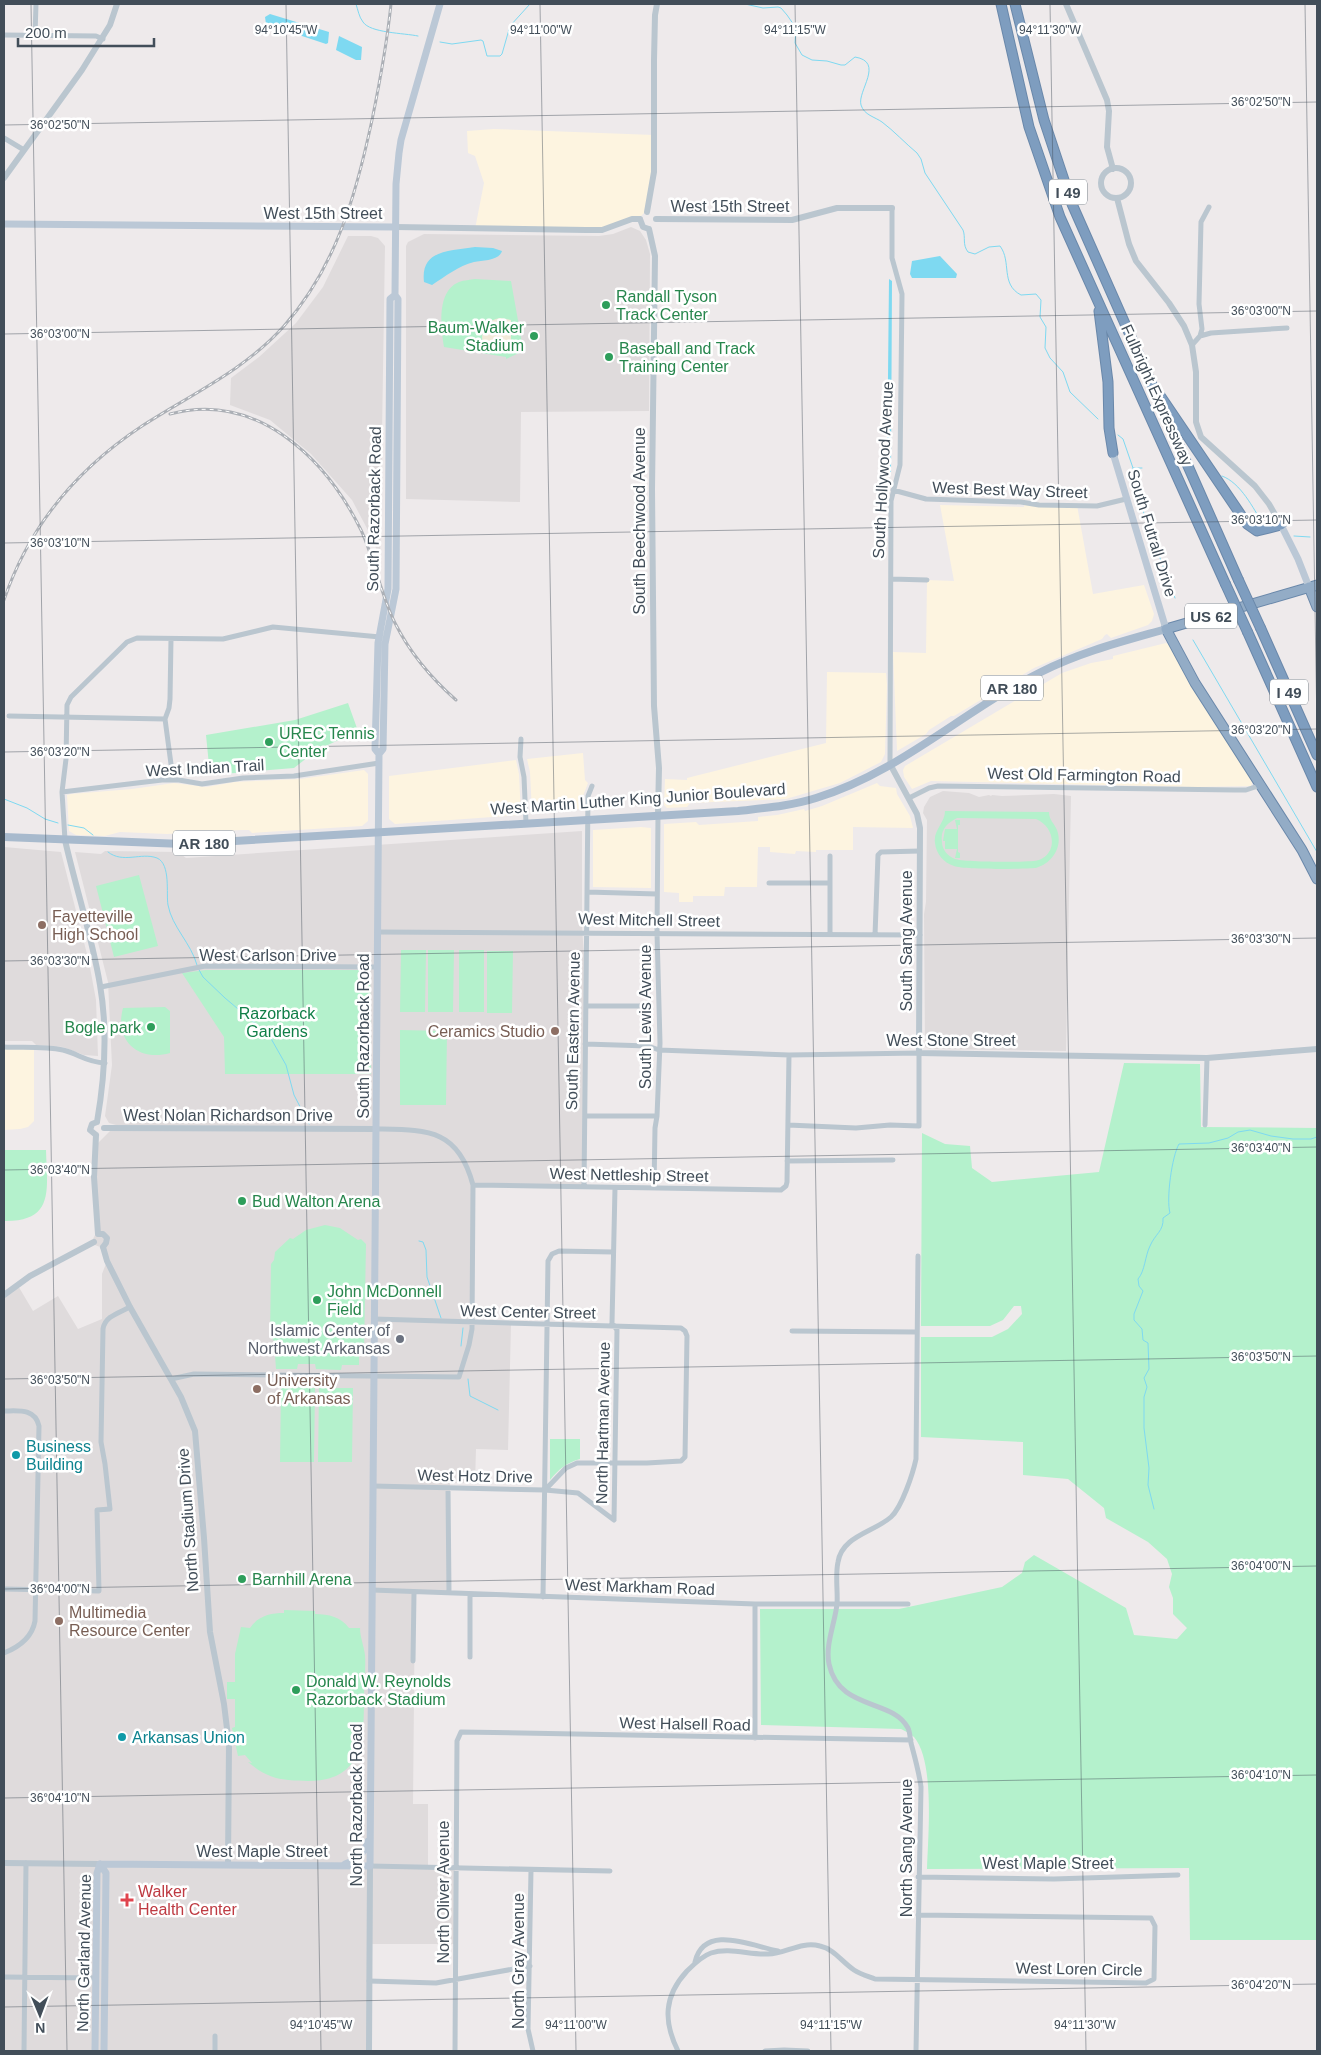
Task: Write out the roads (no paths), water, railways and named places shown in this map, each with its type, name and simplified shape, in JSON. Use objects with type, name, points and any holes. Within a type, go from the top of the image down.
[{"type":"highway","name":"Fulbright Expressway","points":[[1001,4],[1030,127],[1060,217],[1317,787]]},
{"type":"highway","name":"Fulbright Expressway","points":[[1015,4],[1044,120],[1072,204],[1145,373],[1317,755]]},
{"type":"highway","points":[[1098,300],[1108,382],[1109,428],[1113,453]]},
{"type":"highway","points":[[1145,373],[1247,524],[1254,530],[1260,531],[1281,525]]},
{"type":"highway","points":[[1313,586],[1317,607]]},
{"type":"highway","name":"West Martin Luther King Junior Boulevard","points":[[1166,629],[1313,586]]},
{"type":"highway","name":"South Futrall Drive","points":[[1166,629],[1195,683],[1302,850],[1317,879]]},
{"type":"main road","name":"South Razorback Road","points":[[374,1319],[379,763],[379,754],[375,748],[388,594],[390,299],[394,295],[396,170],[401,140],[440,4]]},
{"type":"main road","name":"West 15th Street","points":[[4,224],[395,227]]},
{"type":"main road","name":"South Futrall Drive","points":[[1113,453],[1138,542],[1166,629]]},
{"type":"main road","points":[[1281,525],[1313,586]]},
{"type":"main road","name":"West Martin Luther King Junior Boulevard","points":[[4,837],[183,844],[748,810],[793,804],[832,792],[890,764],[1040,672],[1085,653],[1166,629]]},
{"type":"main road","name":"North Razorback Road","points":[[370,1866],[374,1319]]},
{"type":"main road","points":[[342,1865],[359,1858],[364,1852],[370,1834]]},
{"type":"main road","name":"West Maple Street","points":[[100,1864],[370,1866]]},
{"type":"main road","name":"North Garland Avenue","points":[[95,2051],[97,1873],[100,1864]]},
{"type":"main road","name":"North Garland Avenue","points":[[100,1864],[106,1873],[104,2051]]},
{"type":"street","points":[[35,35],[36,4]]},
{"type":"street","points":[[4,178],[103,38],[110,25],[117,4]]},
{"type":"street","points":[[647,212],[654,172],[654,15],[657,4]]},
{"type":"street","points":[[1066,4],[1107,100],[1109,111],[1108,147],[1113,169]]},
{"type":"street","points":[[4,35],[96,36],[103,38]]},
{"type":"street","points":[[4,138],[24,150]]},
{"type":"street","points":[[1113,169],[1122,170],[1126,173],[1130,182],[1128,192],[1116,198],[1106,194],[1101,187],[1102,177],[1108,170],[1113,169]]},
{"type":"street","points":[[1116,198],[1129,244],[1136,261],[1170,302],[1184,326],[1192,345],[1196,372],[1196,422],[1201,438],[1255,486],[1269,504],[1281,525]]},
{"type":"street","points":[[1192,345],[1200,336],[1202,329],[1199,299],[1201,222],[1209,207]]},
{"type":"street","name":"West 15th Street","points":[[656,220],[792,220],[837,208],[892,208]]},
{"type":"street","name":"South Hollywood Avenue","points":[[890,764],[893,490],[900,465],[902,294],[892,258],[892,208]]},
{"type":"street","points":[[647,212],[654,214],[656,220],[655,225],[650,229],[643,227],[640,219],[642,214],[647,212]]},
{"type":"street","name":"West 15th Street","points":[[395,227],[594,230],[615,226],[632,219],[640,219]]},
{"type":"street","name":"South Beechwood Avenue","points":[[650,229],[655,256],[652,489],[654,706],[659,768],[658,814]]},
{"type":"street","points":[[1200,336],[1211,333],[1287,328]]},
{"type":"street","name":"West Best Way Street","points":[[893,490],[926,499],[1021,502],[1039,505],[1097,506],[1126,499]]},
{"type":"street","points":[[891,579],[927,580]]},
{"type":"street","points":[[97,1122],[105,1063],[101,987],[65,840],[62,792],[66,759],[67,705],[71,697],[127,642],[137,638],[223,639],[268,627],[383,638]]},
{"type":"street","points":[[171,639],[170,699],[165,719],[172,780]]},
{"type":"street","points":[[9,716],[165,719]]},
{"type":"street","points":[[522,739],[520,757],[524,777],[526,823]]},
{"type":"street","name":"West Indian Trail","points":[[62,792],[172,780],[202,784],[243,778],[294,776],[379,763]]},
{"type":"street","name":"South Sang Avenue","points":[[788,1125],[856,1128],[890,1125],[918,1126],[920,1053],[920,822],[890,764]]},
{"type":"street","name":"West Old Farmington Road","points":[[909,798],[929,788],[938,786],[1246,790],[1261,785]]},
{"type":"street","name":"South Eastern Avenue","points":[[584,1187],[588,796],[592,786]]},
{"type":"street","name":"South Lewis Avenue","points":[[654,1188],[658,1050],[658,814]]},
{"type":"street","points":[[875,934],[878,855],[881,852],[920,851]]},
{"type":"street","points":[[830,856],[830,934]]},
{"type":"street","points":[[769,883],[830,884]]},
{"type":"street","points":[[587,892],[657,894]]},
{"type":"street","name":"West Mitchell Street","points":[[377,932],[920,935]]},
{"type":"street","name":"West Carlson Drive","points":[[101,987],[203,966],[377,967]]},
{"type":"street","points":[[586,1006],[643,1006]]},
{"type":"street","name":"West Stone Street","points":[[585,1044],[648,1046],[658,1050],[789,1055],[920,1053],[1207,1058],[1317,1049]]},
{"type":"street","points":[[4,1048],[53,1049],[71,1053],[84,1060],[105,1063]]},
{"type":"street","points":[[789,1055],[787,1161],[893,1160]]},
{"type":"street","points":[[1205,1125],[1207,1058]]},
{"type":"street","points":[[585,1116],[657,1116]]},
{"type":"street","points":[[96,1135],[102,1133],[104,1128],[102,1124],[97,1122]]},
{"type":"street","points":[[96,1135],[90,1130],[92,1124],[97,1122]]},
{"type":"street","name":"West Nolan Richardson Drive","points":[[104,1128],[417,1130],[442,1137],[460,1153],[466,1162],[473,1185],[472,1323],[469,1346],[459,1378],[373,1376]]},
{"type":"street","points":[[96,1135],[94,1177],[98,1234]]},
{"type":"street","name":"West Nettleship Street","points":[[473,1185],[777,1191],[784,1189],[787,1182],[787,1161]]},
{"type":"street","name":"North Hartman Avenue","points":[[545,1490],[576,1492],[614,1520],[617,1330],[612,1323],[615,1188]]},
{"type":"street","points":[[94,1242],[94,1237],[98,1234]]},
{"type":"street","points":[[94,1242],[98,1246],[103,1246],[106,1243],[106,1238],[103,1234],[98,1234]]},
{"type":"street","points":[[4,1295],[21,1281],[94,1242]]},
{"type":"street","name":"North Stadium Drive","points":[[103,1246],[107,1261],[130,1308],[171,1379],[190,1415],[195,1431],[210,1632],[224,1704],[229,1746],[228,1864]]},
{"type":"street","points":[[543,1596],[548,1261],[552,1254],[559,1251],[613,1252]]},
{"type":"street","points":[[792,1331],[916,1332],[918,1256]]},
{"type":"street","points":[[4,1589],[99,1591],[97,1510],[110,1509],[106,1464],[101,1442],[103,1329],[105,1322],[111,1317],[130,1308]]},
{"type":"street","name":"West Center Street","points":[[374,1319],[681,1328],[685,1331],[686,1336],[685,1457]]},
{"type":"street","name":"North Sang Avenue","points":[[916,1332],[916,1459],[914,1470],[897,1508],[890,1517],[855,1538],[842,1552],[838,1561],[837,1605],[829,1664],[839,1685],[851,1696],[893,1714],[909,1729],[921,1788],[916,2051]]},
{"type":"street","points":[[171,1379],[194,1374],[373,1376]]},
{"type":"street","points":[[4,1411],[28,1412],[35,1416],[39,1426],[37,1590],[34,1627],[22,1644],[4,1652]]},
{"type":"street","name":"West Hotz Drive","points":[[373,1486],[545,1490],[566,1468],[573,1464],[585,1462],[681,1461],[685,1457]]},
{"type":"street","points":[[448,1488],[449,1593]]},
{"type":"street","name":"West Markham Road","points":[[372,1590],[755,1604],[908,1604]]},
{"type":"street","points":[[413,1661],[414,1592]]},
{"type":"street","points":[[470,1594],[470,1657]]},
{"type":"street","points":[[755,1604],[755,1738]]},
{"type":"street","name":"West Halsell Road","points":[[459,1734],[465,1731],[911,1740]]},
{"type":"street","name":"North Oliver Avenue","points":[[455,2051],[455,1868],[457,1741],[459,1734]]},
{"type":"street","name":"West Maple Street","points":[[4,1862],[100,1864]]},
{"type":"street","points":[[24,2051],[26,1863]]},
{"type":"street","name":"West Maple Street","points":[[370,1866],[610,1872]]},
{"type":"street","name":"North Razorback Road","points":[[369,2051],[370,1866]]},
{"type":"street","name":"North Gray Avenue","points":[[531,1870],[528,2030],[533,2051]]},
{"type":"street","name":"West Maple Street","points":[[918,1877],[1054,1879],[1178,1875]]},
{"type":"street","name":"West Loren Circle","points":[[695,1963],[705,1956],[718,1952],[771,1954],[797,1946],[818,1945],[828,1948],[863,1975],[875,1979],[1146,1984],[1153,1981],[1155,1976],[1155,1926],[1153,1920],[1147,1918],[918,1914]]},
{"type":"street","points":[[678,2051],[670,2031],[668,2004],[677,1983],[695,1963],[704,1944],[716,1940],[746,1942],[778,1952]]},
{"type":"street","points":[[369,1982],[436,1983],[530,1966]]},
{"type":"street","points":[[4,1977],[95,1978]]},
{"type":"street","points":[[215,2036],[215,2051]]},
{"type":"street","points":[[765,2051],[808,2051]]},
{"type":"water","points":[[270,14],[329,32],[328,43],[326,44],[266,24],[265,17]]},
{"type":"water","points":[[339,36],[362,47],[361,60],[356,60],[336,50]]},
{"type":"water","points":[[475,247],[493,248],[502,251],[498,257],[463,266],[432,285],[424,282],[424,271],[432,257],[447,251]]},
{"type":"water","points":[[940,256],[957,274],[956,278],[912,278],[910,274],[912,261]]},
{"type":"water","points":[[889,279],[892,281],[891,472],[887,472]]},
{"type":"waterway","points":[[356,4],[360,18],[367,26],[418,36]]},
{"type":"waterway","points":[[440,42],[452,44],[481,40],[483,41],[487,56],[500,56],[510,26],[530,4]]},
{"type":"waterway","points":[[745,4],[763,8],[781,8],[796,28],[795,43],[802,55],[812,60],[827,61],[841,65],[845,65],[855,57],[864,60],[868,65],[869,71],[861,99],[862,108],[917,153],[925,173],[963,230],[965,246],[968,252],[975,254],[989,247],[1000,246],[1011,285],[1021,295],[1036,294],[1041,300],[1040,317],[1046,327],[1045,348],[1050,358],[1063,372],[1070,392],[1098,419]]},
{"type":"waterway","points":[[1118,435],[1123,439],[1133,468],[1132,479],[1148,525]]},
{"type":"waterway","points":[[1133,468],[1142,468]]},
{"type":"waterway","points":[[1222,476],[1229,479],[1241,490],[1263,524]]},
{"type":"waterway","points":[[1294,536],[1310,537]]},
{"type":"waterway","points":[[1157,550],[1175,598]]},
{"type":"waterway","points":[[1193,640],[1317,852]]},
{"type":"waterway","points":[[4,799],[27,808],[45,819],[58,823]]},
{"type":"waterway","points":[[68,825],[84,828],[93,835]]},
{"type":"waterway","points":[[108,852],[120,857],[145,856],[157,858],[161,861],[166,873],[170,913],[197,965]]},
{"type":"waterway","points":[[198,968],[203,977],[225,998],[269,1035],[286,1065],[294,1095],[309,1124]]},
{"type":"waterway","points":[[1154,1509],[1148,1485],[1149,1468],[1144,1428],[1144,1397],[1147,1387],[1144,1378],[1149,1369],[1148,1343],[1143,1340],[1142,1329],[1134,1320],[1134,1314],[1143,1291],[1139,1286],[1138,1279],[1148,1250],[1161,1229],[1163,1218],[1170,1213],[1169,1188],[1176,1150],[1179,1144],[1209,1143],[1228,1138],[1238,1132],[1250,1130],[1271,1136],[1293,1139],[1317,1137]]},
{"type":"waterway","points":[[419,1241],[423,1242],[426,1250],[427,1277],[441,1318]]},
{"type":"waterway","points":[[461,1346],[463,1328]]},
{"type":"waterway","points":[[468,1379],[470,1396],[498,1410]]},
{"type":"railway","points":[[4,600],[14,573],[27,548],[58,501],[76,480],[118,443],[142,426],[235,369],[252,356],[269,342],[302,303],[330,255],[351,203],[372,120],[391,4]]},
{"type":"railway","points":[[170,414],[201,409],[231,412],[259,421],[284,436],[307,455],[328,478],[346,503],[361,530],[385,600],[407,645],[438,683],[456,700]]},
{"type":"place","name":"Randall Tyson Track Center","points":[[606,305]]},
{"type":"place","name":"Baum-Walker Stadium","points":[[534,336]]},
{"type":"place","name":"Baseball and Track Training Center","points":[[609,357]]},
{"type":"place","name":"UREC Tennis Center","points":[[269,742]]},
{"type":"place","name":"Fayetteville High School","points":[[42,925]]},
{"type":"place","name":"Bogle park","points":[[151,1027]]},
{"type":"place","name":"Ceramics Studio","points":[[555,1031]]},
{"type":"place","name":"Bud Walton Arena","points":[[242,1201]]},
{"type":"place","name":"John McDonnell Field","points":[[317,1300]]},
{"type":"place","name":"Islamic Center of Northwest Arkansas","points":[[400,1339]]},
{"type":"place","name":"University of Arkansas","points":[[257,1389]]},
{"type":"place","name":"Business Building","points":[[16,1455]]},
{"type":"place","name":"Barnhill Arena","points":[[242,1579]]},
{"type":"place","name":"Multimedia Resource Center","points":[[59,1621]]},
{"type":"place","name":"Donald W. Reynolds Razorback Stadium","points":[[296,1690]]},
{"type":"place","name":"Arkansas Union","points":[[122,1737]]},
{"type":"place","name":"Walker Health Center","points":[[127,1900]]},
{"type":"park label","name":"Razorback Gardens","points":[[277,1022]]}]
